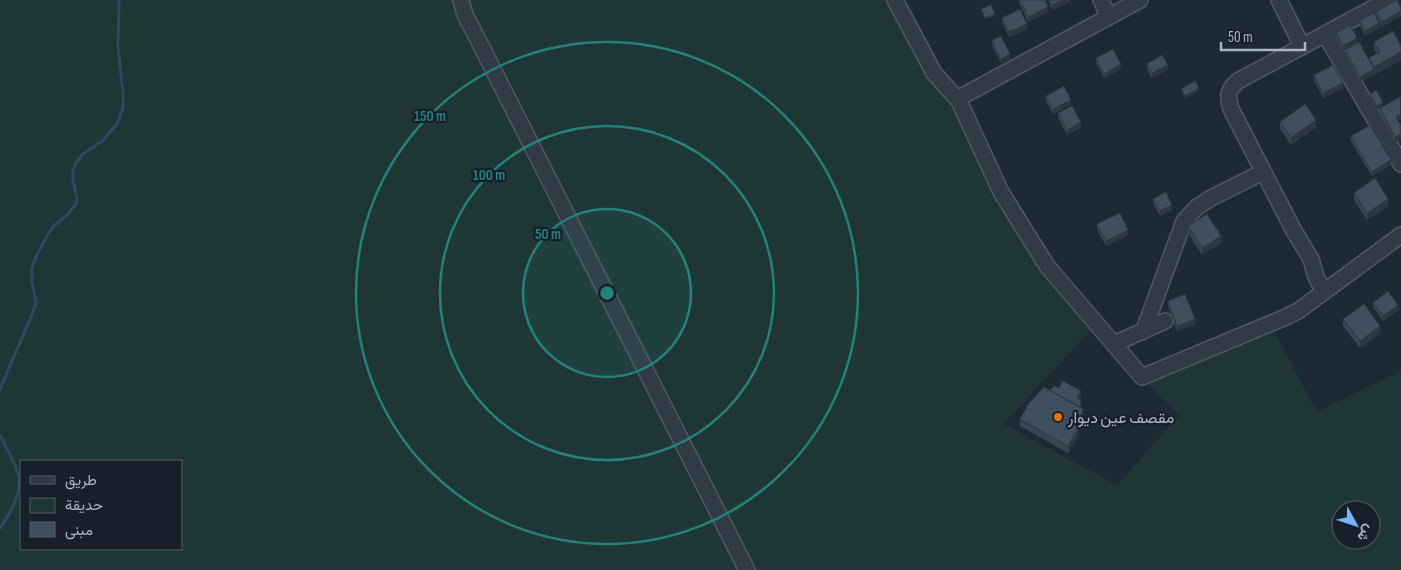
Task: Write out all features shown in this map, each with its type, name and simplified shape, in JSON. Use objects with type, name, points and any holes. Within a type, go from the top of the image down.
[{"type":"street","points":[[461,0],[465,15],[747,570]]},
{"type":"street","points":[[894,0],[934,73],[962,107],[1001,192],[1047,266],[1142,377],[1298,311],[1401,234]]},
{"type":"street","points":[[1101,0],[1109,17]]},
{"type":"street","points":[[957,99],[1140,0]]},
{"type":"street","points":[[1279,0],[1302,46]]},
{"type":"street","points":[[1324,292],[1316,277],[1311,259],[1294,231],[1231,108],[1228,99],[1229,90],[1238,81],[1388,0]]},
{"type":"street","points":[[1325,34],[1401,164]]},
{"type":"street","points":[[1144,330],[1184,221],[1189,214],[1211,198],[1263,172]]},
{"type":"street","points":[[1114,344],[1165,321]]},
{"type":"green space","points":[[0,0],[895,0],[1001,192],[1097,324],[1003,424],[1117,485],[1179,416],[1142,377],[1270,324],[1317,412],[1401,371],[1401,570],[0,570]]},
{"type":"building","points":[[1020,0],[1045,0],[1048,7],[1028,17]]},
{"type":"building","points":[[1050,0],[1063,0],[1052,5]]},
{"type":"building","points":[[1397,0],[1401,11],[1382,22],[1376,12]]},
{"type":"building","points":[[991,5],[995,14],[985,18],[981,9]]},
{"type":"building","points":[[1020,9],[1027,24],[1009,32],[1002,18]]},
{"type":"building","points":[[1374,13],[1379,23],[1365,31],[1360,20]]},
{"type":"building","points":[[1350,25],[1357,38],[1343,46],[1336,33]]},
{"type":"building","points":[[1393,31],[1401,46],[1401,52],[1374,67],[1369,58],[1380,52],[1374,42]]},
{"type":"building","points":[[1001,36],[1010,54],[1001,59],[992,40]]},
{"type":"building","points":[[1359,42],[1374,69],[1360,77],[1345,50]]},
{"type":"building","points":[[1113,49],[1121,64],[1104,74],[1096,58]]},
{"type":"building","points":[[1162,55],[1168,65],[1152,73],[1147,64]]},
{"type":"building","points":[[1333,65],[1343,83],[1323,93],[1314,75]]},
{"type":"building","points":[[1195,81],[1199,88],[1185,96],[1181,89]]},
{"type":"building","points":[[1064,86],[1071,100],[1053,109],[1046,96]]},
{"type":"building","points":[[1376,90],[1383,102],[1376,106],[1370,94]]},
{"type":"building","points":[[1400,97],[1401,114],[1396,117],[1401,125],[1401,134],[1395,137],[1380,108]]},
{"type":"building","points":[[1305,104],[1316,120],[1291,138],[1280,122]]},
{"type":"building","points":[[1072,106],[1081,122],[1067,130],[1058,113]]},
{"type":"building","points":[[1370,125],[1391,160],[1372,172],[1351,136]]},
{"type":"building","points":[[1375,178],[1388,199],[1367,213],[1354,193]]},
{"type":"building","points":[[1166,192],[1172,205],[1160,211],[1153,199]]},
{"type":"building","points":[[1120,213],[1128,230],[1106,241],[1097,224]]},
{"type":"building","points":[[1207,214],[1221,236],[1202,248],[1188,226]]},
{"type":"building","points":[[1388,291],[1398,305],[1383,316],[1373,303]]},
{"type":"building","points":[[1185,294],[1195,319],[1177,326],[1168,301]]},
{"type":"building","points":[[1364,304],[1380,326],[1360,341],[1343,319]]},
{"type":"building","points":[[1063,381],[1081,391],[1077,398],[1081,400],[1080,407],[1049,390],[1055,386],[1059,388]]},
{"type":"building","points":[[1044,387],[1083,409],[1077,430],[1068,446],[1020,419],[1029,403]]},
{"type":"waterway","points":[[0,389],[36,302],[32,282],[32,268],[36,257],[54,226],[76,204],[77,198],[73,180],[73,171],[76,163],[82,155],[103,140],[117,124],[123,107],[118,47],[119,0]]},
{"type":"waterway","points":[[0,435],[19,478],[14,504],[0,528]]},
{"type":"place","name":"مقصف عين ديوار","points":[[1058,417]]}]
